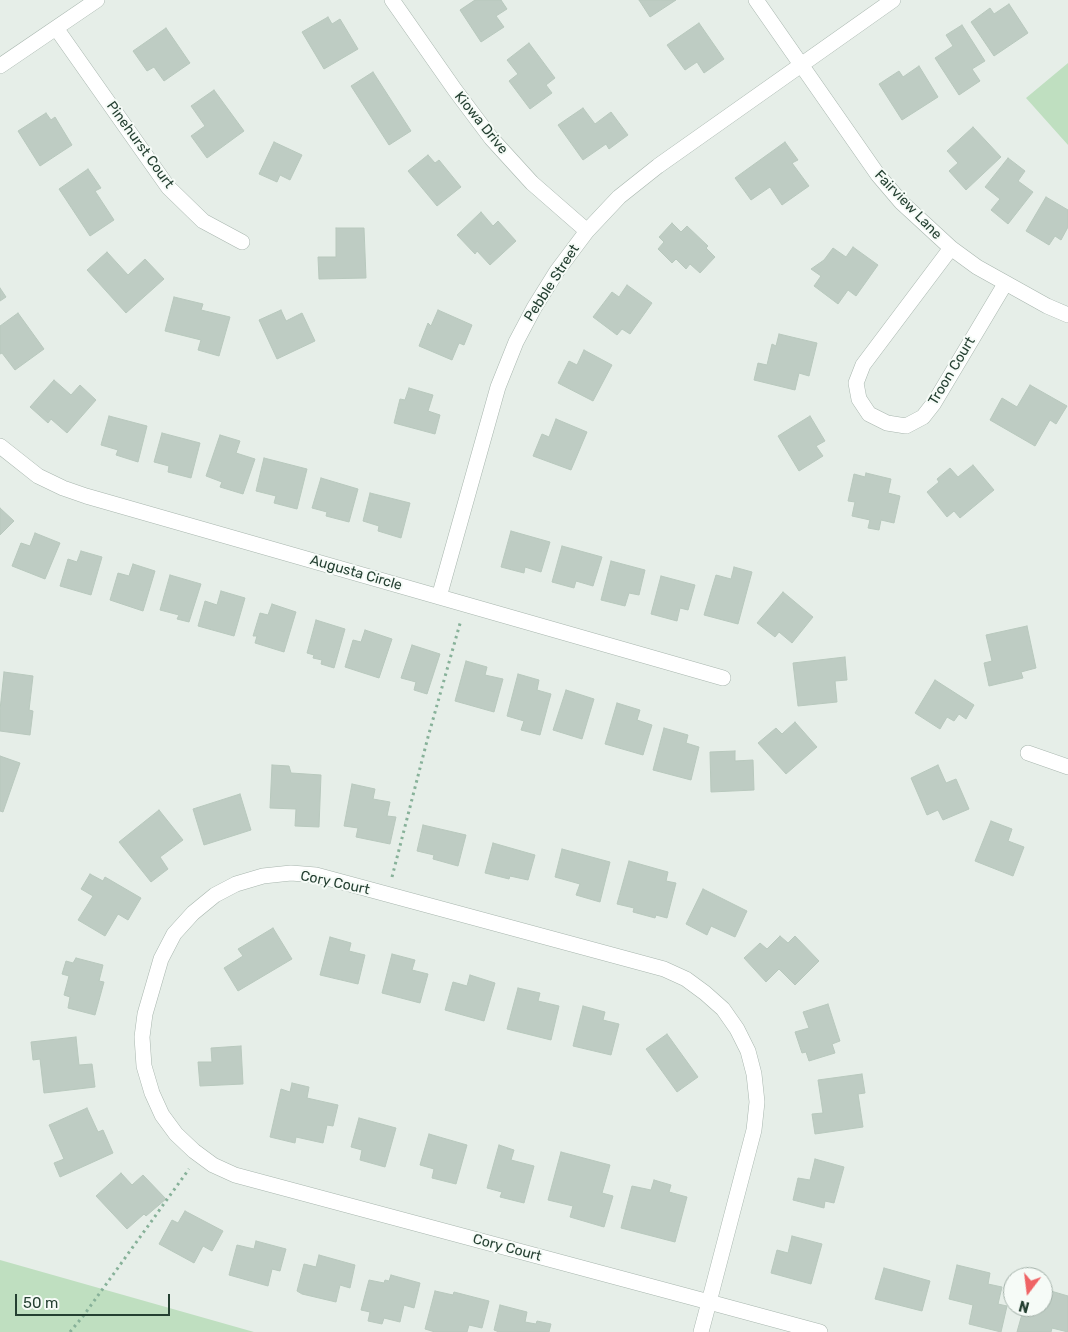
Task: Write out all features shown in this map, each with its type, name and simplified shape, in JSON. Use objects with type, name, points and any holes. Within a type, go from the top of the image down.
[{"type":"street","points":[[0,66],[97,0]]},
{"type":"street","name":"Kiowa Drive","points":[[392,0],[491,138],[532,183],[587,231]]},
{"type":"street","name":"Fairview Lane","points":[[756,0],[878,175],[901,202],[951,248],[977,267],[1005,284],[1068,315]]},
{"type":"street","name":"Pebble Street","points":[[439,597],[495,395],[512,351],[534,308],[557,271],[587,231],[619,198],[658,166],[893,0]]},
{"type":"street","name":"Pinehurst Court","points":[[56,28],[168,187],[202,221],[242,242]]},
{"type":"street","name":"Troon Court","points":[[951,248],[863,365],[856,383],[859,400],[869,414],[887,423],[906,426],[923,417],[934,403],[1005,284]]},
{"type":"street","name":"Augusta Circle","points":[[0,446],[38,476],[63,488],[723,678]]},
{"type":"street","points":[[1028,753],[1068,768]]},
{"type":"street","name":"Cory Court","points":[[709,1302],[754,1130],[757,1102],[754,1074],[748,1051],[737,1029],[723,1009],[686,979],[664,969],[316,875],[263,876],[236,884],[215,895],[193,913],[174,934],[161,959],[145,1014],[142,1037],[144,1066],[152,1093],[162,1114],[176,1134],[199,1155],[214,1165],[235,1175],[820,1332]]},
{"type":"street","points":[[701,1332],[709,1302]]},
{"type":"path","points":[[387,894],[428,737],[466,604]]},
{"type":"path","points":[[70,1332],[199,1155]]},
{"type":"green space","points":[[1068,63],[1068,145],[1026,98]]},
{"type":"green space","points":[[0,1260],[254,1332],[0,1332]]},
{"type":"building","points":[[475,0],[501,0],[507,9],[496,16],[504,27],[481,42],[460,10]]},
{"type":"building","points":[[639,0],[676,0],[650,17]]},
{"type":"building","points":[[1009,4],[1028,33],[994,56],[971,22],[990,8],[994,14]]},
{"type":"building","points":[[328,17],[332,24],[340,19],[358,49],[324,69],[302,32]]},
{"type":"building","points":[[699,23],[724,59],[704,73],[697,62],[685,70],[667,45]]},
{"type":"building","points":[[962,25],[985,61],[972,69],[980,81],[959,95],[935,58],[953,46],[946,35]]},
{"type":"building","points":[[166,28],[190,63],[164,81],[154,67],[147,71],[133,51]]},
{"type":"building","points":[[529,43],[555,78],[546,85],[552,93],[530,109],[509,81],[518,74],[507,60]]},
{"type":"building","points":[[919,66],[938,97],[902,120],[879,84],[899,71],[903,77]]},
{"type":"building","points":[[373,72],[411,131],[389,145],[351,86]]},
{"type":"building","points":[[214,90],[244,131],[207,158],[191,136],[205,126],[191,106]]},
{"type":"building","points":[[583,108],[595,124],[611,112],[628,135],[609,149],[606,144],[583,160],[558,125]]},
{"type":"building","points":[[46,113],[51,120],[55,117],[72,145],[40,166],[18,131]]},
{"type":"building","points":[[973,127],[1001,157],[966,190],[949,171],[958,163],[947,151]]},
{"type":"building","points":[[274,142],[302,155],[290,180],[280,175],[277,182],[259,174]]},
{"type":"building","points":[[785,142],[798,160],[792,163],[809,186],[782,205],[770,187],[751,200],[735,178]]},
{"type":"building","points":[[428,155],[435,163],[439,160],[461,187],[437,206],[408,171]]},
{"type":"building","points":[[1008,158],[1025,171],[1018,181],[1033,192],[1008,224],[991,210],[1000,199],[985,187]]},
{"type":"building","points":[[88,169],[101,188],[95,191],[114,220],[90,236],[59,189]]},
{"type":"building","points":[[1046,197],[1068,210],[1068,227],[1061,240],[1055,236],[1049,245],[1026,231]]},
{"type":"building","points":[[481,212],[493,226],[498,221],[516,241],[490,265],[477,251],[475,254],[457,235]]},
{"type":"building","points":[[672,223],[681,232],[687,226],[708,246],[706,248],[715,257],[700,273],[690,264],[686,269],[676,259],[672,263],[658,249],[664,242],[659,237]]},
{"type":"building","points":[[336,228],[364,228],[366,278],[319,279],[318,257],[336,257]]},
{"type":"building","points":[[853,247],[878,265],[856,296],[848,290],[838,304],[814,286],[821,276],[811,269],[824,260],[833,248],[846,257]]},
{"type":"building","points":[[107,252],[128,275],[145,259],[164,279],[126,313],[87,270]]},
{"type":"building","points":[[627,285],[652,303],[630,334],[622,329],[617,335],[593,317],[612,292],[619,297]]},
{"type":"building","points":[[0,288],[6,297],[0,301]]},
{"type":"building","points":[[174,297],[203,304],[201,310],[230,317],[219,356],[198,350],[201,340],[165,331]]},
{"type":"building","points":[[281,310],[286,321],[302,313],[315,341],[277,359],[259,320]]},
{"type":"building","points":[[438,310],[472,325],[464,345],[459,343],[452,360],[419,346],[428,323],[431,326]]},
{"type":"building","points":[[18,313],[44,349],[15,370],[2,353],[0,354],[0,326]]},
{"type":"building","points":[[779,334],[817,343],[809,376],[799,373],[795,390],[754,380],[758,363],[767,365],[772,344],[776,346]]},
{"type":"building","points":[[584,350],[612,365],[593,401],[558,383],[569,361],[577,365]]},
{"type":"building","points":[[54,380],[71,395],[80,385],[96,400],[67,433],[51,419],[48,423],[30,407]]},
{"type":"building","points":[[1030,385],[1067,406],[1056,424],[1050,420],[1035,446],[990,420],[1002,398],[1017,407]]},
{"type":"building","points":[[409,388],[433,395],[428,411],[440,415],[435,434],[394,423],[400,399],[405,400]]},
{"type":"building","points":[[109,416],[147,426],[138,462],[116,455],[118,450],[101,445]]},
{"type":"building","points":[[810,416],[825,441],[816,446],[823,456],[799,471],[778,436]]},
{"type":"building","points":[[556,419],[587,432],[571,470],[533,456],[542,434],[549,437]]},
{"type":"building","points":[[162,433],[200,443],[191,478],[168,472],[169,466],[154,462]]},
{"type":"building","points":[[220,435],[240,441],[236,453],[255,459],[243,494],[220,487],[222,482],[206,476]]},
{"type":"building","points":[[264,458],[307,469],[297,509],[274,503],[276,496],[256,491]]},
{"type":"building","points":[[973,465],[994,490],[960,518],[954,511],[947,517],[927,492],[939,482],[937,479],[950,468],[958,477]]},
{"type":"building","points":[[866,473],[891,479],[888,493],[900,496],[894,523],[881,520],[879,530],[868,528],[870,520],[852,516],[855,502],[848,501],[854,474],[865,477]]},
{"type":"building","points":[[321,478],[358,489],[349,522],[326,516],[327,512],[312,508]]},
{"type":"building","points":[[370,493],[410,503],[401,538],[378,531],[379,526],[363,521]]},
{"type":"building","points":[[0,508],[14,521],[0,535]]},
{"type":"building","points":[[511,531],[550,542],[541,572],[525,567],[524,573],[501,567]]},
{"type":"building","points":[[35,533],[60,543],[45,579],[12,566],[21,543],[30,546]]},
{"type":"building","points":[[562,546],[602,557],[593,586],[576,581],[574,588],[552,582]]},
{"type":"building","points":[[81,551],[102,557],[91,595],[60,586],[68,559],[77,562]]},
{"type":"building","points":[[611,561],[645,570],[639,595],[629,593],[625,606],[601,600]]},
{"type":"building","points":[[133,564],[155,571],[143,611],[110,600],[118,573],[129,576]]},
{"type":"building","points":[[734,567],[752,572],[738,624],[704,615],[716,575],[731,579]]},
{"type":"building","points":[[170,575],[201,584],[189,622],[177,619],[179,615],[160,610]]},
{"type":"building","points":[[661,576],[695,585],[688,610],[680,608],[677,621],[651,614]]},
{"type":"building","points":[[221,591],[245,598],[234,636],[198,626],[205,601],[217,605]]},
{"type":"building","points":[[783,592],[813,617],[792,643],[779,632],[775,637],[757,623]]},
{"type":"building","points":[[272,604],[296,612],[284,652],[255,643],[257,636],[253,636],[260,613],[268,615]]},
{"type":"building","points":[[316,620],[345,629],[334,668],[321,664],[322,660],[313,658],[314,655],[307,653]]},
{"type":"building","points":[[1027,626],[1036,668],[1021,672],[1023,678],[989,686],[984,663],[992,661],[986,635]]},
{"type":"building","points":[[365,630],[392,639],[379,678],[345,667],[353,640],[361,642]]},
{"type":"building","points":[[412,645],[440,654],[427,694],[414,690],[416,682],[401,678]]},
{"type":"building","points":[[845,657],[847,680],[835,681],[837,702],[798,706],[793,663]]},
{"type":"building","points":[[466,661],[487,667],[485,675],[503,679],[494,712],[455,701]]},
{"type":"building","points":[[4,672],[33,676],[29,710],[33,711],[30,735],[0,731]]},
{"type":"building","points":[[518,674],[539,680],[537,690],[551,694],[540,735],[521,730],[524,721],[507,716]]},
{"type":"building","points":[[935,680],[974,705],[966,719],[959,714],[954,721],[947,717],[940,729],[915,713]]},
{"type":"building","points":[[566,690],[594,699],[582,739],[553,730]]},
{"type":"building","points":[[617,703],[640,710],[637,720],[652,725],[643,755],[605,744]]},
{"type":"building","points":[[795,722],[817,747],[786,774],[758,743],[776,728],[782,734]]},
{"type":"building","points":[[664,728],[688,735],[686,743],[699,747],[691,780],[653,770]]},
{"type":"building","points":[[735,751],[735,761],[753,760],[754,790],[711,792],[710,752]]},
{"type":"building","points":[[0,756],[20,763],[3,812],[0,811]]},
{"type":"building","points":[[272,765],[289,766],[291,773],[321,775],[319,827],[295,826],[296,809],[270,808]]},
{"type":"building","points":[[938,765],[946,783],[956,779],[969,809],[943,820],[938,810],[927,815],[911,778]]},
{"type":"building","points":[[352,784],[375,789],[373,799],[390,802],[387,816],[396,817],[390,844],[356,837],[358,828],[344,826]]},
{"type":"building","points":[[240,794],[251,830],[204,845],[193,809]]},
{"type":"building","points":[[159,810],[183,840],[160,857],[168,869],[151,882],[119,842]]},
{"type":"building","points":[[991,821],[1012,829],[1008,841],[1024,847],[1013,876],[975,861]]},
{"type":"building","points":[[423,825],[466,835],[458,866],[433,859],[434,855],[417,851]]},
{"type":"building","points":[[493,843],[535,855],[528,880],[510,876],[509,879],[485,873]]},
{"type":"building","points":[[562,849],[610,862],[600,902],[576,895],[580,884],[555,877]]},
{"type":"building","points":[[629,861],[668,872],[666,881],[676,883],[667,918],[656,915],[655,918],[633,912],[634,908],[617,904]]},
{"type":"building","points":[[90,874],[103,881],[105,877],[141,898],[128,920],[118,914],[105,936],[78,920],[93,896],[81,889]]},
{"type":"building","points":[[703,889],[747,911],[735,937],[711,926],[707,935],[686,924]]},
{"type":"building","points":[[273,928],[292,959],[238,991],[224,968],[243,956],[238,949]]},
{"type":"building","points":[[780,936],[788,943],[795,936],[819,961],[795,985],[779,969],[766,982],[744,958],[760,943],[767,949]]},
{"type":"building","points":[[330,937],[351,943],[349,951],[365,955],[358,984],[320,975]]},
{"type":"building","points":[[392,954],[415,960],[412,970],[428,974],[420,1003],[382,993]]},
{"type":"building","points":[[76,958],[103,965],[99,981],[104,982],[95,1015],[68,1008],[70,997],[64,995],[69,976],[62,974],[66,961],[73,963]]},
{"type":"building","points":[[470,975],[495,983],[484,1021],[445,1010],[453,982],[467,986]]},
{"type":"building","points":[[518,988],[540,993],[538,1001],[559,1006],[551,1040],[507,1029]]},
{"type":"building","points":[[828,1004],[840,1041],[832,1044],[835,1053],[809,1061],[806,1052],[802,1053],[795,1032],[809,1028],[803,1012]]},
{"type":"building","points":[[583,1006],[605,1012],[603,1020],[619,1024],[611,1055],[573,1046]]},
{"type":"building","points":[[667,1034],[698,1077],[677,1092],[646,1049]]},
{"type":"building","points":[[76,1037],[79,1065],[92,1064],[95,1087],[44,1093],[40,1059],[33,1060],[31,1042]]},
{"type":"building","points":[[241,1046],[243,1084],[200,1086],[198,1062],[212,1062],[211,1048]]},
{"type":"building","points":[[862,1074],[865,1093],[858,1094],[863,1127],[815,1134],[812,1114],[823,1113],[818,1080]]},
{"type":"building","points":[[292,1083],[309,1087],[307,1098],[338,1105],[333,1126],[327,1125],[323,1143],[296,1137],[295,1143],[270,1137],[281,1089],[290,1092]]},
{"type":"building","points":[[87,1108],[98,1132],[103,1130],[113,1153],[60,1177],[54,1163],[64,1159],[49,1125]]},
{"type":"building","points":[[359,1118],[396,1128],[385,1167],[360,1160],[362,1150],[351,1147]]},
{"type":"building","points":[[429,1134],[467,1145],[456,1184],[432,1178],[434,1169],[420,1165]]},
{"type":"building","points":[[499,1145],[514,1150],[511,1160],[534,1166],[524,1203],[500,1197],[502,1192],[487,1188]]},
{"type":"building","points":[[561,1152],[610,1165],[602,1193],[613,1196],[604,1227],[570,1217],[573,1206],[548,1200]]},
{"type":"building","points":[[815,1159],[844,1167],[834,1203],[825,1201],[824,1208],[793,1200],[798,1178],[810,1180]]},
{"type":"building","points":[[121,1173],[132,1185],[143,1175],[166,1199],[146,1216],[144,1214],[127,1229],[96,1196]]},
{"type":"building","points":[[654,1180],[671,1185],[669,1192],[687,1197],[675,1242],[621,1228],[632,1186],[651,1190]]},
{"type":"building","points":[[185,1211],[223,1231],[212,1251],[203,1246],[194,1263],[159,1244],[172,1220],[178,1223]]},
{"type":"building","points":[[792,1236],[822,1244],[811,1284],[771,1273],[777,1250],[788,1253]]},
{"type":"building","points":[[256,1241],[286,1249],[280,1271],[272,1269],[268,1286],[229,1275],[237,1245],[254,1249]]},
{"type":"building","points":[[319,1255],[355,1265],[350,1288],[340,1285],[336,1302],[302,1294],[297,1291],[304,1264],[316,1267]]},
{"type":"building","points":[[957,1265],[990,1273],[988,1284],[1002,1287],[998,1304],[1003,1305],[1004,1317],[1001,1332],[969,1324],[973,1305],[949,1299]]},
{"type":"building","points":[[884,1268],[930,1281],[922,1311],[875,1299]]},
{"type":"building","points":[[391,1275],[420,1283],[414,1308],[404,1305],[400,1322],[384,1318],[382,1324],[368,1321],[370,1312],[361,1310],[369,1280],[384,1283],[385,1280],[389,1281]]},
{"type":"building","points":[[435,1291],[453,1295],[454,1292],[489,1301],[482,1328],[469,1325],[467,1332],[435,1332],[425,1329]]},
{"type":"building","points":[[1053,1292],[1068,1296],[1068,1332],[1052,1328],[1051,1332],[1017,1332],[1021,1317],[1053,1317]]},
{"type":"building","points":[[500,1305],[527,1312],[525,1322],[536,1324],[537,1321],[551,1324],[549,1332],[499,1332],[494,1330]]}]
